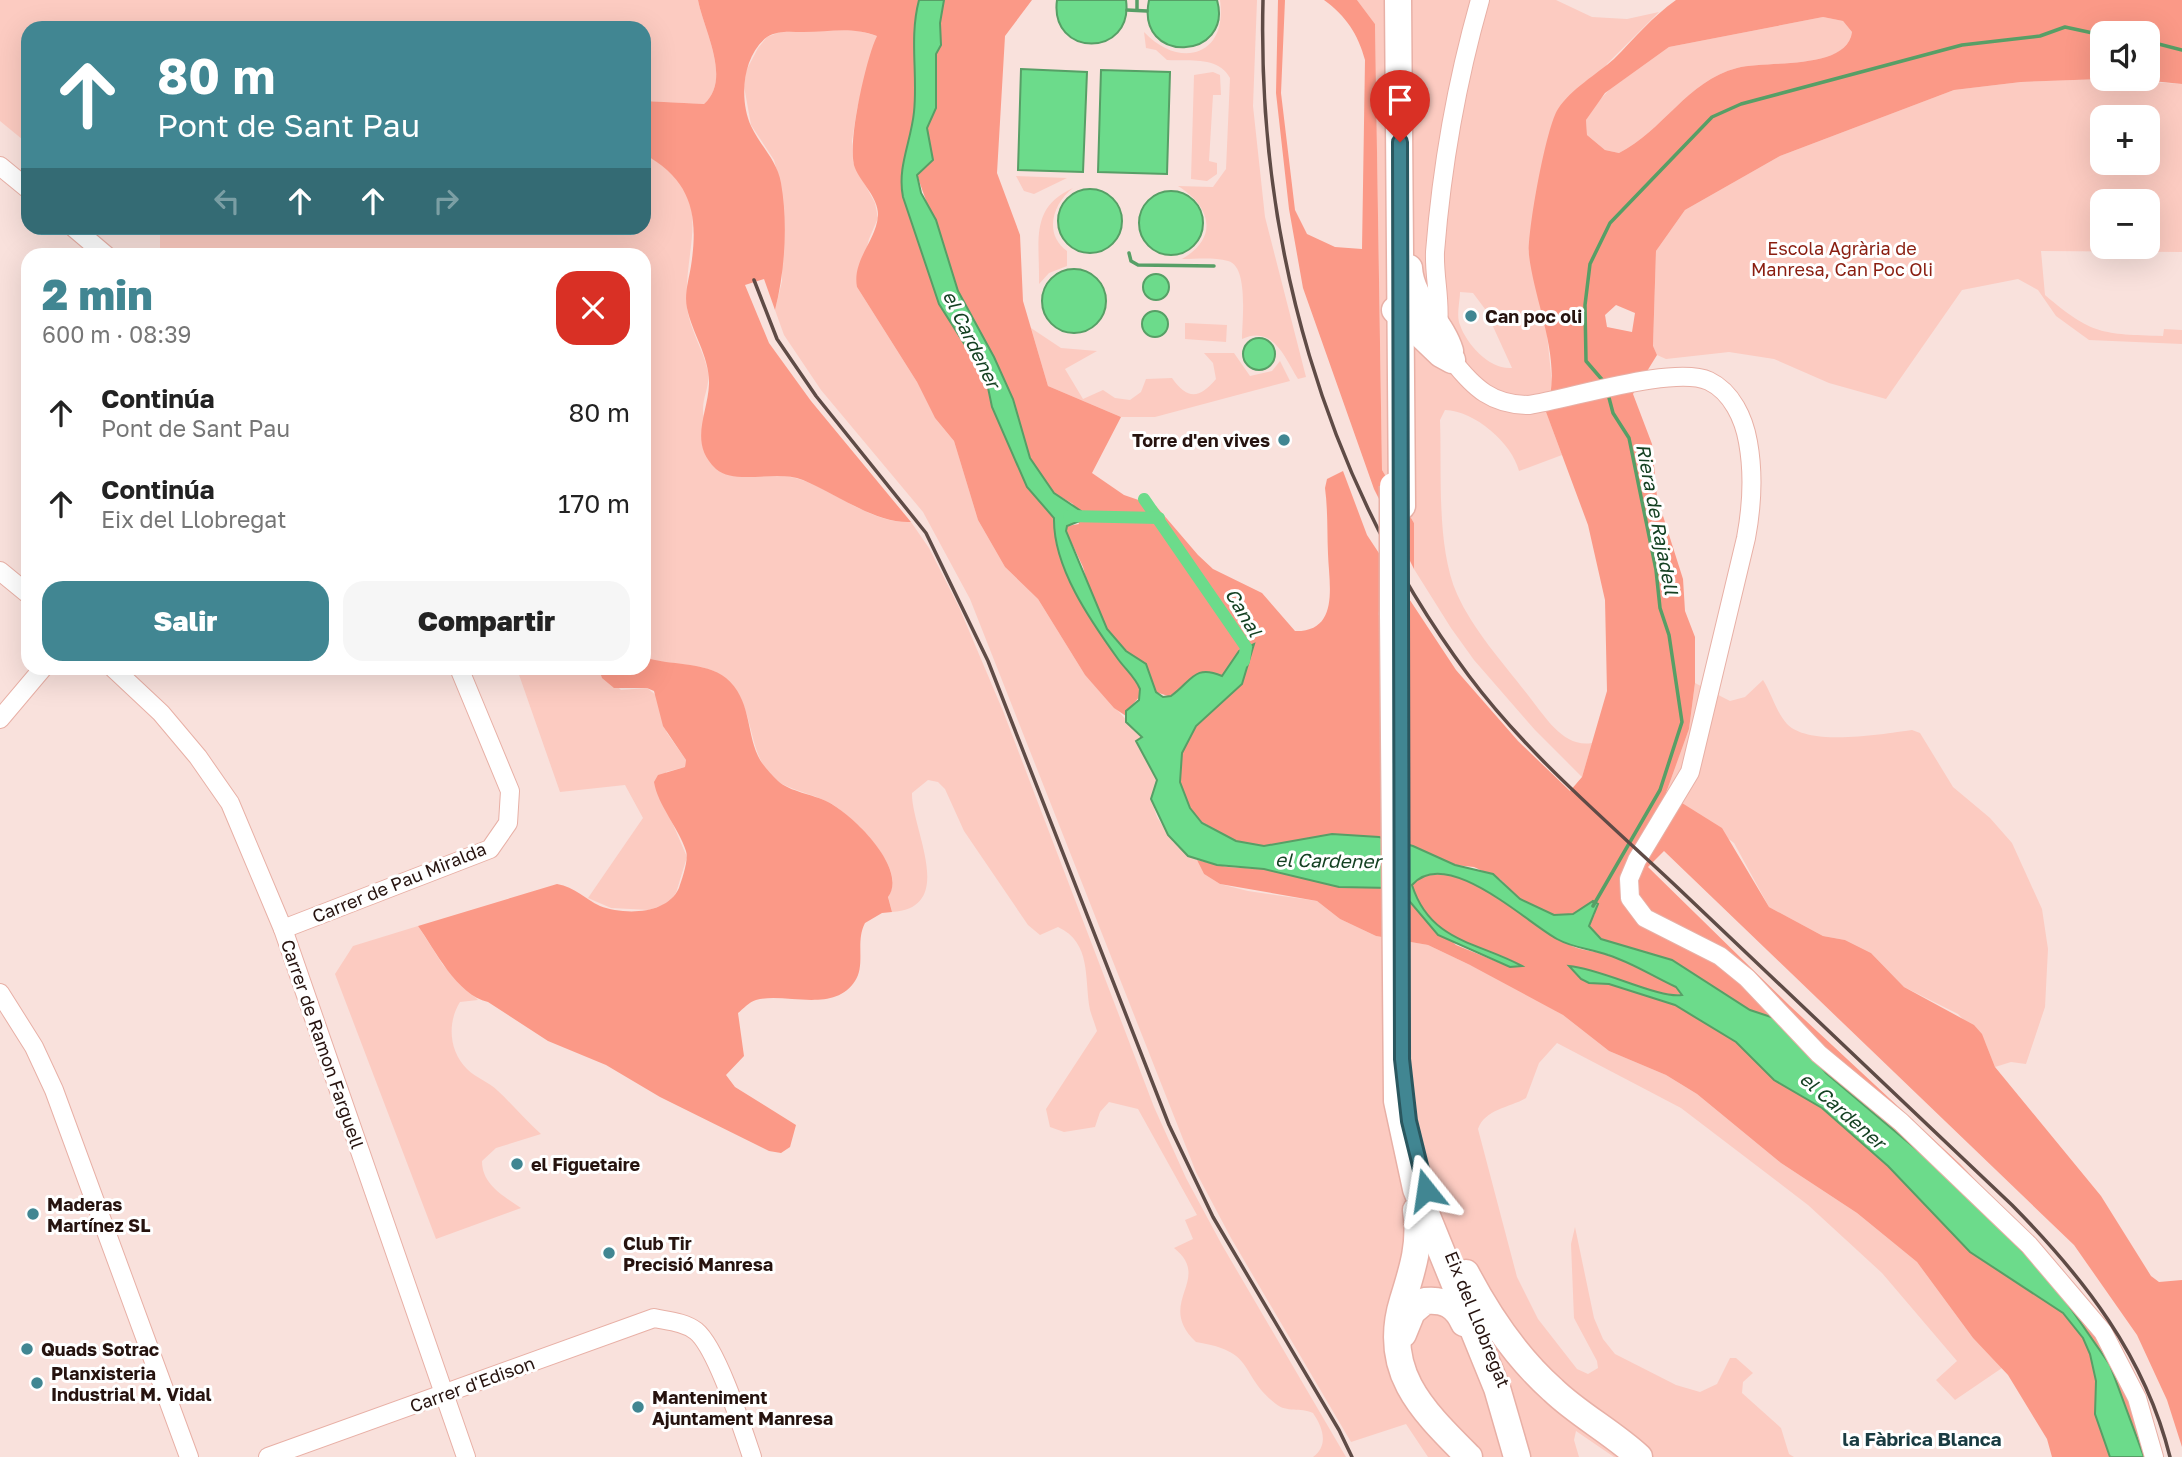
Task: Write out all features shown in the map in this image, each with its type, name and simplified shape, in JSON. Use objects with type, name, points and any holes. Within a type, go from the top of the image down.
[{"type":"highway","points":[[1389,0],[1396,251],[1398,1059]]},
{"type":"highway","points":[[1398,0],[1395,312],[1447,357]]},
{"type":"highway","points":[[1396,251],[1409,262],[1416,296],[1435,322],[1447,357]]},
{"type":"highway","points":[[1396,363],[1395,326],[1401,319],[1407,314],[1435,322]]},
{"type":"highway","points":[[1396,363],[1412,352],[1447,357]]},
{"type":"highway","name":"Eix del Llobregat","points":[[1398,1059],[1397,1101],[1406,1153],[1430,1228],[1497,1388],[1517,1457]]},
{"type":"highway","name":"Eix del Llobregat","points":[[1398,1059],[1415,1150],[1426,1190],[1443,1228],[1450,1254],[1500,1370],[1516,1416],[1526,1457]]},
{"type":"highway","points":[[1406,1153],[1404,1173],[1416,1211],[1419,1244],[1397,1320],[1404,1377],[1422,1409],[1469,1457]]},
{"type":"highway","points":[[1443,1228],[1477,1296],[1519,1356],[1553,1391],[1639,1457]]},
{"type":"highway","points":[[1399,1349],[1406,1324],[1416,1306],[1425,1301],[1446,1302],[1455,1307],[1462,1318],[1484,1371],[1497,1388]]},
{"type":"street","points":[[1435,322],[1439,312],[1434,266],[1441,169],[1463,60],[1480,0]]},
{"type":"street","points":[[0,166],[21,183]]},
{"type":"street","points":[[82,235],[98,248]]},
{"type":"street","points":[[1447,357],[1477,390],[1496,401],[1519,405],[1662,378],[1708,381],[1725,393],[1735,406],[1743,420],[1750,450],[1752,506],[1690,772],[1637,860],[1629,879],[1630,898],[1645,918],[1720,957],[1747,978],[1819,1054],[1901,1122],[2029,1245],[2103,1332],[2137,1398],[2154,1457]]},
{"type":"street","points":[[0,571],[21,588]]},
{"type":"street","points":[[0,719],[37,675]]},
{"type":"street","name":"Carrer de Ramon Farguell","points":[[120,675],[161,713],[198,757],[230,803],[283,929],[466,1457]]},
{"type":"street","name":"Carrer de Pau Miralda","points":[[283,929],[490,849],[509,823],[510,791],[462,675]]},
{"type":"street","points":[[0,993],[34,1047],[54,1090],[189,1457]]},
{"type":"street","name":"Carrer d'Edison","points":[[268,1457],[654,1318],[677,1322],[698,1332],[726,1382],[752,1457]]},
{"type":"green space","points":[[0,0],[698,0],[716,68],[716,82],[712,94],[704,104],[651,101],[651,21],[21,21],[21,138],[0,121]]},
{"type":"green space","points":[[1220,0],[1257,0],[1253,106],[1265,217],[1306,377],[1298,379],[1270,339],[1253,336],[1242,339],[1242,283],[1235,265],[1217,259],[1182,259],[1202,241],[1206,222],[1197,203],[1178,186],[1213,187],[1226,169],[1230,78],[1225,71],[1211,63],[1167,60],[1156,50],[1146,48],[1144,32],[1172,51],[1198,51],[1209,45],[1217,34],[1221,19]]},
{"type":"green space","points":[[1357,0],[1556,0],[1592,17],[1627,19],[1659,12],[1607,64],[1529,253],[1546,325],[1553,393],[1546,412],[1562,455],[1519,471],[1509,450],[1480,422],[1445,410],[1440,420],[1443,532],[1450,575],[1457,594],[1481,635],[1550,723],[1573,741],[1592,743],[1582,777],[1535,730],[1474,660],[1451,628],[1414,569],[1414,523],[1382,470],[1375,24]],"holes":[[[1460,292],[1473,293],[1485,309],[1512,368],[1504,368],[1488,361],[1463,333],[1458,317]]]},
{"type":"green space","points":[[1823,17],[1843,21],[1852,32],[1847,44],[1836,53],[1804,62],[1751,66],[1719,74],[1689,95],[1635,144],[1619,153],[1605,150],[1587,135],[1586,120],[1609,90],[1669,47]]},
{"type":"green space","points":[[853,29],[877,36],[857,109],[852,141],[853,162],[875,203],[878,218],[869,239],[857,287],[917,382],[935,418],[954,441],[978,520],[1005,567],[1038,599],[1085,675],[1142,737],[1137,742],[1157,780],[1154,808],[1173,842],[1197,860],[1204,874],[1220,884],[1317,901],[1340,919],[1376,936],[1428,945],[1508,983],[1563,1015],[1609,1051],[1666,1075],[1697,1094],[1781,1163],[1857,1213],[1917,1262],[1973,1338],[2002,1368],[1955,1400],[1936,1380],[1957,1361],[1882,1273],[1808,1205],[1681,1108],[1557,1043],[1539,1063],[1526,1098],[1492,1113],[1481,1122],[1478,1129],[1517,1277],[1538,1319],[1577,1369],[1588,1374],[1598,1368],[1597,1361],[1574,1318],[1571,1244],[1575,1227],[1594,1318],[1603,1339],[1615,1354],[1676,1385],[1700,1392],[1717,1384],[1730,1358],[1736,1358],[1753,1373],[1743,1382],[1742,1393],[1781,1428],[1789,1454],[1794,1457],[1614,1457],[1576,1431],[1574,1440],[1579,1457],[1428,1457],[1406,1424],[1351,1442],[1231,1238],[1196,1172],[970,599],[923,512],[821,390],[784,335],[775,310],[782,281],[781,186],[774,160],[751,125],[744,86],[746,71],[767,37],[780,32]]},
{"type":"green space","points":[[1213,72],[1220,75],[1221,95],[1213,95],[1209,161],[1217,163],[1217,174],[1207,181],[1191,179],[1194,75]]},
{"type":"green space","name":"Escola Agrària de Manresa, Can Poc Oli","points":[[2090,79],[2090,91],[2160,91],[2160,83],[2182,84],[2182,252],[2160,252],[2160,189],[2090,189],[2090,251],[2041,251],[2045,295],[2075,318],[2111,333],[2163,336],[2164,329],[2182,330],[2182,344],[2089,340],[2056,316],[2038,290],[2018,279],[1962,290],[1886,399],[1829,383],[1774,359],[1729,352],[1666,359],[1657,355],[1653,347],[1656,251],[1685,210],[1780,156],[1954,90],[2021,82]]},
{"type":"green space","points":[[651,159],[668,170],[682,186],[690,203],[692,240],[687,282],[688,313],[708,372],[703,416],[727,475],[783,476],[802,480],[869,513],[882,518],[911,522],[929,548],[959,607],[1003,711],[1154,1107],[1186,1178],[1222,1245],[1346,1457],[1313,1457],[1321,1447],[1323,1436],[1313,1413],[1276,1404],[1264,1393],[1238,1358],[1216,1346],[1196,1342],[1185,1328],[1180,1315],[1188,1271],[1185,1260],[1174,1248],[1193,1239],[1185,1220],[1197,1215],[1138,1109],[1109,1102],[1100,1112],[1095,1127],[1064,1132],[1050,1127],[1046,1109],[1097,1031],[1090,1010],[1081,952],[1069,934],[1058,927],[1040,935],[1028,925],[964,831],[945,789],[938,782],[928,780],[912,793],[923,845],[927,882],[923,897],[912,907],[892,912],[888,896],[892,885],[891,872],[876,845],[853,820],[832,804],[782,784],[769,774],[761,761],[747,715],[733,686],[713,671],[651,659],[651,248],[160,248],[160,235],[651,235]]},
{"type":"green space","points":[[1016,176],[1067,178],[1034,194],[1024,191]]},
{"type":"green space","points":[[1073,188],[1060,202],[1053,219],[1055,236],[1067,251],[1067,266],[1049,273],[1039,284],[1039,240],[1043,216],[1049,205]]},
{"type":"green space","points":[[1185,323],[1227,325],[1226,342],[1185,339]]},
{"type":"green space","points":[[1031,328],[1061,348],[1097,351],[1065,369],[1083,399],[1103,390],[1115,398],[1130,400],[1141,392],[1146,379],[1172,378],[1183,391],[1199,393],[1216,379],[1213,363],[1204,353],[1234,353],[1250,376],[1272,371],[1280,361],[1290,381],[1155,417],[1121,417],[1048,386]]},
{"type":"green space","points":[[519,675],[605,675],[621,690],[647,688],[657,696],[667,733],[686,760],[685,767],[666,772],[666,808],[687,857],[676,893],[668,903],[649,910],[611,908],[588,898],[643,818],[625,785],[560,792]]},
{"type":"green space","points":[[1763,680],[1783,719],[1797,731],[1828,737],[1912,730],[1920,733],[1953,787],[1990,818],[2012,843],[2042,909],[2048,949],[2045,1007],[2026,1064],[2011,1062],[1995,1067],[1985,1042],[1958,1014],[1904,987],[1871,953],[1845,940],[1823,936],[1769,907],[1734,843],[1666,793],[1689,729],[1695,683],[1730,701],[1745,697]]},
{"type":"green space","points":[[418,926],[443,965],[478,1000],[460,1002],[456,1010],[452,1037],[456,1054],[471,1072],[498,1091],[541,1134],[496,1148],[482,1161],[490,1183],[521,1208],[436,1239],[335,974],[353,946]]},
{"type":"shaded area","points":[[698,0],[919,0],[914,42],[914,112],[903,164],[903,197],[939,304],[986,378],[992,407],[1027,487],[1054,518],[1060,556],[1075,593],[1096,628],[1140,689],[1141,695],[1126,716],[1114,708],[1085,675],[1038,599],[1005,567],[978,520],[954,441],[935,418],[917,382],[857,287],[858,268],[873,234],[878,209],[855,168],[853,142],[863,82],[877,36],[849,30],[780,32],[767,37],[752,55],[744,91],[747,115],[755,134],[776,167],[783,198],[784,247],[775,310],[764,279],[745,285],[769,343],[811,401],[911,522],[870,513],[792,477],[724,474],[708,459],[701,439],[709,374],[686,303],[693,247],[692,215],[682,187],[651,158],[651,101],[704,104],[712,94],[716,82],[714,54]]},
{"type":"shaded area","points":[[944,0],[1032,0],[1005,36],[997,173],[1020,235],[1023,301],[1048,386],[1121,417],[1092,473],[1124,495],[1156,506],[1213,569],[1262,593],[1295,631],[1319,624],[1329,604],[1325,488],[1327,479],[1343,471],[1367,535],[1456,670],[1518,741],[1570,791],[1582,777],[1607,691],[1605,600],[1588,525],[1546,412],[1551,393],[1550,353],[1529,255],[1531,225],[1543,157],[1553,120],[1563,102],[1614,59],[1676,0],[2182,0],[2182,84],[2160,82],[2160,21],[2090,21],[2090,79],[2021,82],[1954,90],[1780,156],[1685,210],[1656,251],[1653,346],[1657,355],[1633,394],[1652,444],[1657,497],[1683,579],[1685,611],[1695,637],[1695,683],[1689,729],[1666,793],[1722,828],[1769,907],[1823,936],[1845,940],[1871,953],[1904,987],[1974,1025],[1982,1034],[1995,1067],[2101,1196],[2151,1276],[2159,1282],[2182,1280],[2182,1447],[2167,1400],[2137,1335],[2074,1245],[1664,851],[1648,867],[1790,1006],[1960,1164],[2058,1266],[2161,1457],[2144,1457],[2110,1365],[1948,1176],[1826,1073],[1777,1019],[1750,1010],[1672,960],[1601,939],[1589,925],[1595,914],[1594,902],[1573,914],[1554,915],[1520,899],[1500,879],[1474,867],[1455,865],[1413,846],[1379,837],[1331,834],[1264,846],[1235,841],[1202,822],[1190,808],[1180,782],[1182,753],[1196,726],[1242,684],[1253,645],[1239,651],[1222,677],[1213,673],[1199,673],[1171,697],[1156,692],[1146,664],[1126,651],[1107,629],[1092,600],[1083,567],[1066,531],[1067,526],[1079,524],[1073,504],[1054,493],[1030,459],[994,357],[958,291],[917,175],[933,160],[927,128],[936,108],[936,54],[941,44],[940,23]],"holes":[[[1823,17],[1843,21],[1852,32],[1847,44],[1836,53],[1804,62],[1750,66],[1719,74],[1689,95],[1635,144],[1619,153],[1605,150],[1587,135],[1586,120],[1605,93],[1669,47]],[[1616,305],[1635,313],[1632,332],[1607,327],[1605,315]]]},
{"type":"shaded area","points":[[1278,0],[1285,0],[1281,93],[1295,210],[1307,234],[1335,247],[1362,249],[1365,60],[1350,26],[1339,12],[1324,0],[1357,0],[1375,24],[1382,470],[1414,523],[1414,569],[1374,489],[1303,288],[1289,209],[1276,93]]},
{"type":"shaded area","points":[[651,659],[697,666],[726,678],[740,695],[754,746],[767,769],[783,785],[838,808],[875,844],[891,872],[892,885],[888,897],[892,912],[882,913],[865,923],[861,938],[860,967],[855,981],[846,991],[835,997],[822,999],[756,1000],[738,1013],[744,1056],[726,1075],[735,1087],[796,1125],[790,1147],[781,1153],[769,1151],[660,1097],[606,1065],[548,1041],[488,1002],[477,998],[457,981],[418,926],[557,884],[575,890],[600,906],[621,911],[644,911],[673,897],[682,880],[687,855],[654,782],[658,775],[685,767],[686,760],[663,726],[654,691],[647,688],[614,688],[601,675],[651,675]]},
{"type":"shaded area","points":[[1197,860],[1227,867],[1264,869],[1339,887],[1391,888],[1406,897],[1456,945],[1510,967],[1521,965],[1457,938],[1431,918],[1420,903],[1412,884],[1428,875],[1447,875],[1469,882],[1492,894],[1572,946],[1617,958],[1676,987],[1683,994],[1659,992],[1570,967],[1589,983],[1609,984],[1675,1005],[1736,1042],[1759,1065],[1822,1108],[1888,1166],[1970,1252],[2063,1313],[2083,1338],[2090,1354],[2096,1381],[2095,1414],[2110,1457],[2052,1457],[2047,1439],[2008,1375],[1973,1338],[1917,1262],[1857,1213],[1781,1163],[1697,1094],[1666,1075],[1609,1051],[1563,1015],[1428,945],[1376,936],[1340,919],[1317,901],[1220,884],[1204,874]]},
{"type":"water","name":"el Cardener","points":[[919,0],[944,0],[940,23],[941,45],[936,54],[936,108],[927,128],[933,160],[917,175],[921,193],[936,220],[958,291],[994,357],[1013,399],[1030,458],[1054,493],[1081,511],[1082,520],[1067,526],[1066,531],[1107,629],[1126,651],[1146,664],[1156,692],[1163,697],[1171,696],[1199,673],[1222,676],[1239,651],[1254,644],[1242,684],[1196,726],[1182,753],[1180,782],[1190,808],[1202,823],[1236,841],[1264,846],[1332,834],[1379,837],[1413,846],[1455,865],[1493,874],[1520,899],[1554,915],[1573,914],[1593,901],[1598,904],[1589,926],[1601,939],[1672,960],[1750,1010],[1777,1019],[1800,1041],[1826,1073],[1948,1176],[2051,1280],[2110,1365],[2144,1457],[2110,1457],[2095,1414],[2096,1381],[2090,1354],[2083,1338],[2063,1313],[1970,1252],[1888,1166],[1822,1108],[1774,1080],[1736,1042],[1675,1005],[1609,984],[1589,983],[1581,979],[1569,966],[1598,972],[1659,993],[1682,995],[1676,987],[1617,958],[1557,939],[1486,891],[1465,880],[1445,874],[1427,875],[1412,885],[1420,904],[1431,918],[1457,938],[1522,966],[1510,967],[1438,935],[1406,897],[1391,888],[1339,887],[1264,869],[1217,865],[1188,856],[1168,835],[1151,799],[1157,780],[1136,741],[1142,737],[1126,722],[1126,711],[1139,700],[1140,689],[1096,627],[1066,574],[1055,537],[1054,518],[1027,487],[992,407],[986,378],[939,304],[903,197],[903,165],[914,112],[914,42]]},
{"type":"water","points":[[1057,0],[1126,0],[1125,19],[1117,33],[1106,41],[1092,44],[1077,41],[1066,33],[1058,19]]},
{"type":"water","points":[[1149,0],[1217,0],[1218,20],[1212,35],[1199,44],[1184,47],[1169,45],[1156,36],[1149,21]]},
{"type":"water","points":[[1021,69],[1087,72],[1083,172],[1018,170]]},
{"type":"water","points":[[1101,70],[1170,72],[1167,174],[1098,172]]},
{"type":"water","points":[[1084,189],[1096,189],[1113,198],[1120,209],[1120,233],[1113,244],[1096,253],[1084,253],[1072,248],[1063,239],[1058,227],[1058,215],[1063,203],[1072,194]]},
{"type":"water","points":[[1165,191],[1177,191],[1194,200],[1201,211],[1201,235],[1194,246],[1177,255],[1165,255],[1153,250],[1144,241],[1139,229],[1139,217],[1144,205],[1153,196]]},
{"type":"water","points":[[1068,269],[1080,269],[1097,278],[1104,289],[1104,313],[1097,324],[1080,333],[1068,333],[1056,328],[1047,319],[1042,307],[1042,295],[1047,283],[1056,274]]},
{"type":"water","points":[[1156,274],[1165,278],[1169,287],[1165,296],[1156,300],[1147,296],[1143,287],[1147,278]]},
{"type":"water","points":[[1155,311],[1164,315],[1168,324],[1164,333],[1155,337],[1146,333],[1142,324],[1146,315]]},
{"type":"water","points":[[1259,338],[1271,342],[1275,354],[1271,366],[1259,370],[1247,366],[1243,354],[1247,342]]},
{"type":"waterway","points":[[1137,0],[1137,10]]},
{"type":"waterway","points":[[1127,10],[1147,11]]},
{"type":"waterway","name":"Riera de Rajadell","points":[[1605,383],[1586,361],[1585,305],[1590,264],[1610,223],[1712,117],[1741,104],[1962,45],[2040,36],[2065,27],[2090,32]]},
{"type":"waterway","name":"Riera de Rajadell","points":[[2160,44],[2182,50]]},
{"type":"waterway","points":[[1129,253],[1131,261],[1138,265],[1214,266]]},
{"type":"waterway","name":"Riera de Rajadell","points":[[1593,906],[1660,790],[1682,722],[1669,635],[1660,608],[1656,570],[1629,438],[1613,413],[1608,394]]},
{"type":"waterway","name":"Canal","points":[[1144,499],[1246,647],[1244,661]]},
{"type":"waterway","name":"Canal","points":[[1069,516],[1159,518]]},
{"type":"railway","points":[[1263,0],[1264,90],[1272,180],[1287,269],[1309,356],[1339,440],[1375,522],[1418,601],[1469,676],[1542,760],[2012,1205],[2064,1261],[2109,1320],[2128,1352],[2145,1385],[2170,1457]]},
{"type":"railway","points":[[754,280],[777,339],[816,396],[926,533],[988,661],[1169,1125],[1213,1217],[1339,1430],[1352,1457]]},
{"type":"place","name":"Can poc oli","points":[[1471,316]]},
{"type":"place","name":"Torre d'en vives","points":[[1284,440]]},
{"type":"place","name":"el Figuetaire","points":[[517,1164]]},
{"type":"place","name":"Maderas Martínez SL","points":[[33,1214]]},
{"type":"place","name":"Club Tir Precisió Manresa","points":[[609,1253]]},
{"type":"place","name":"Quads Sotrac","points":[[27,1349]]},
{"type":"place","name":"Planxisteria Industrial M. Vidal","points":[[37,1383]]},
{"type":"place","name":"Manteniment Ajuntament Manresa","points":[[638,1407]]},
{"type":"district","name":"la Fàbrica Blanca","points":[[1922,1438]]},
{"type":"route","points":[[1400,142],[1402,1059],[1409,1121],[1426,1190]]}]
